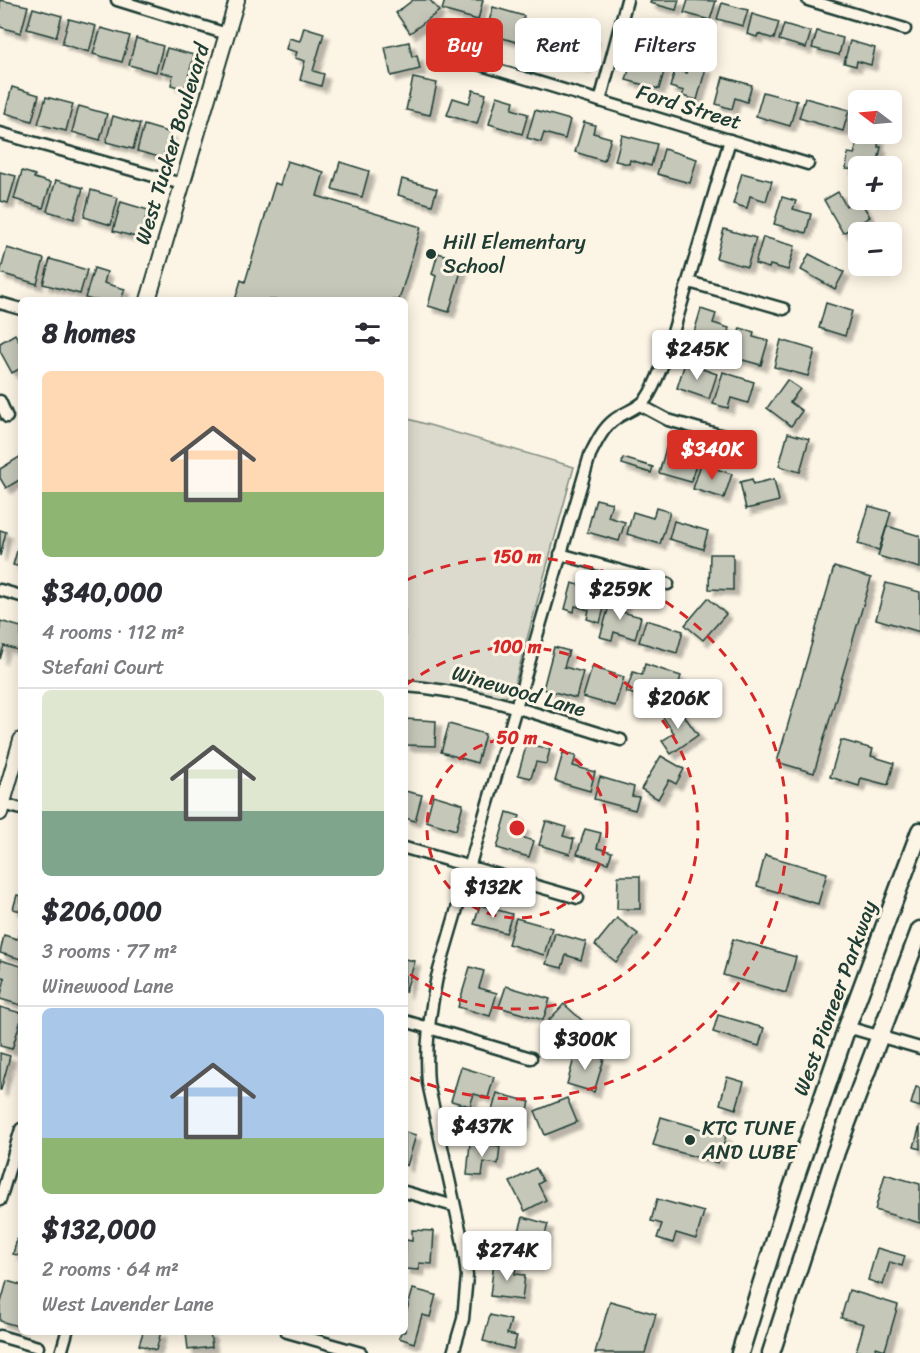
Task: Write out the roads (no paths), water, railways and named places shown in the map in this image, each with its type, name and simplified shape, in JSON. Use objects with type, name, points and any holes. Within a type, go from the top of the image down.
[{"type":"main road","name":"West Pioneer Parkway","points":[[740,1353],[783,1214],[847,1027],[920,831]]},
{"type":"main road","points":[[771,1353],[836,1152],[920,930]]},
{"type":"street","points":[[117,0],[227,34]]},
{"type":"street","name":"West Tucker Boulevard","points":[[149,297],[237,0]]},
{"type":"street","points":[[600,101],[627,0]]},
{"type":"street","points":[[808,0],[905,29]]},
{"type":"street","name":"Ford Street","points":[[503,72],[808,164]]},
{"type":"street","points":[[0,133],[182,184]]},
{"type":"street","points":[[453,1353],[463,1319],[467,1276],[463,1242],[428,1083],[427,1027],[437,977],[590,455],[599,437],[613,420],[646,400],[666,356],[730,140]]},
{"type":"street","points":[[689,282],[784,309]]},
{"type":"street","points":[[0,303],[18,308]]},
{"type":"street","points":[[0,401],[7,417]]},
{"type":"street","points":[[640,405],[668,420],[748,443]]},
{"type":"street","points":[[560,554],[668,584]]},
{"type":"street","points":[[0,590],[18,595]]},
{"type":"street","name":"Winewood Lane","points":[[408,686],[434,688],[482,698],[621,740]]},
{"type":"street","points":[[18,750],[1,806],[18,809]]},
{"type":"street","points":[[408,849],[578,898]]},
{"type":"street","points":[[408,1022],[531,1058]]},
{"type":"street","points":[[847,1027],[920,1048]]},
{"type":"street","points":[[0,1200],[18,1139]]},
{"type":"street","points":[[408,1192],[454,1206]]},
{"type":"street","points":[[61,1353],[66,1335]]},
{"type":"street","points":[[298,1335],[361,1353]]},
{"type":"street","points":[[0,1336],[38,1347]]},
{"type":"place","name":"Hill Elementary School","points":[[431,254]]},
{"type":"place","name":"KTC TUNE AND LUBE","points":[[690,1140]]}]
